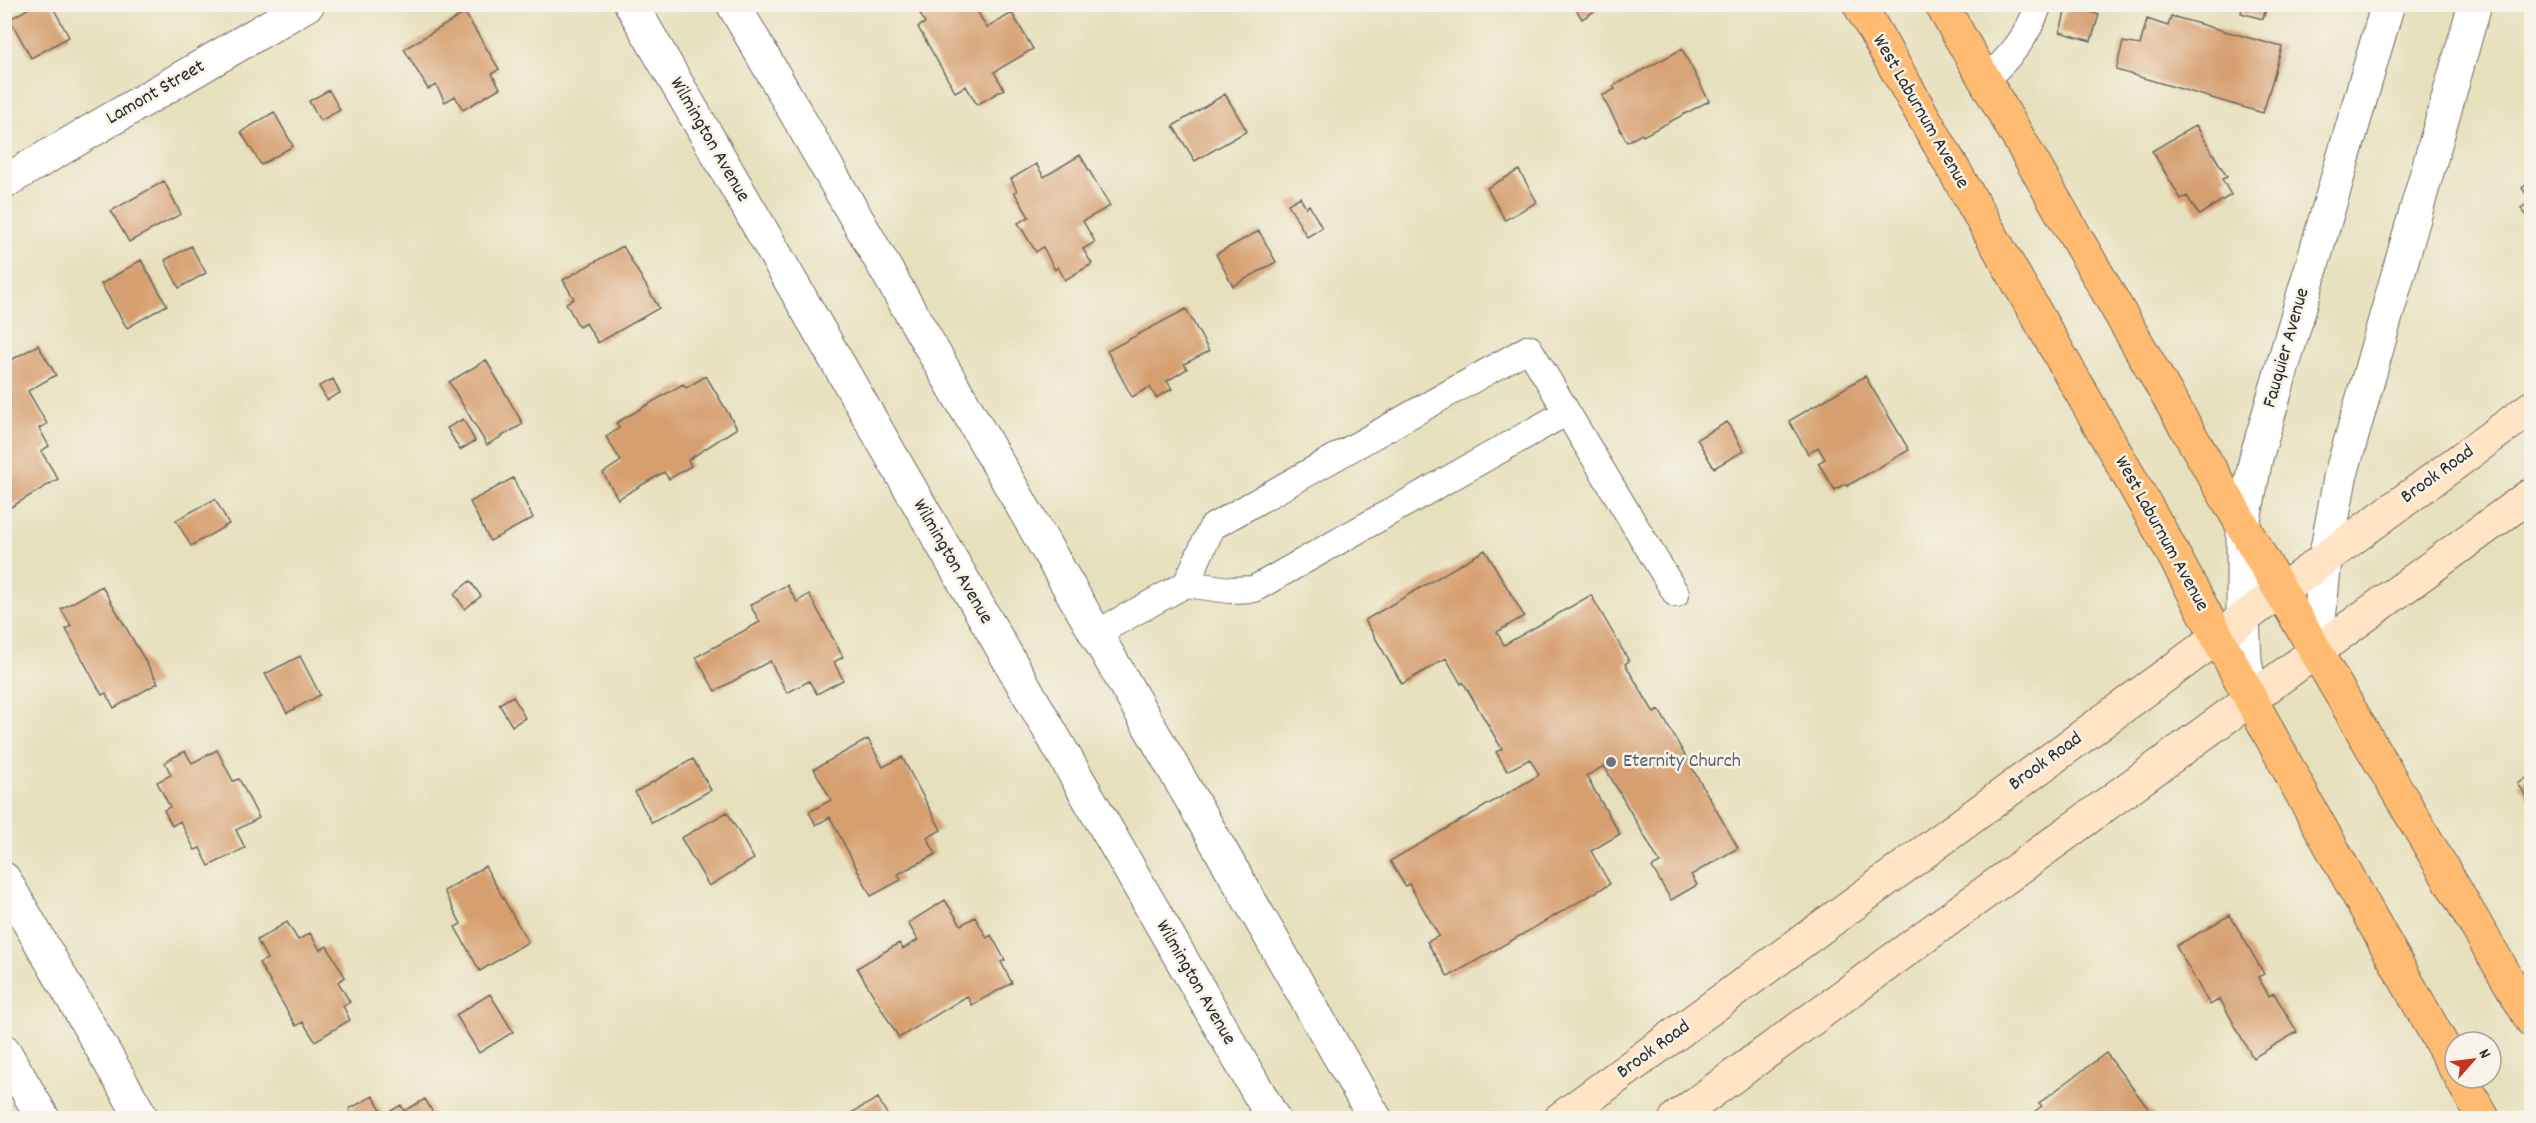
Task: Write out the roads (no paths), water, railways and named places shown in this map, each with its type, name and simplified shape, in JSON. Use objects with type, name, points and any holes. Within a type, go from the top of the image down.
[{"type":"main road","name":"West Laburnum Avenue","points":[[1858,4],[2166,539],[2230,626],[2252,700],[2305,800],[2443,1047]]},
{"type":"main road","points":[[1941,4],[2279,591],[2532,1020]]},
{"type":"main road","name":"Brook Road","points":[[1561,1119],[2230,626],[2532,407]]},
{"type":"main road","points":[[1676,1119],[2532,494]]},
{"type":"main road","points":[[2467,1090],[2483,1119]]},
{"type":"street","name":"Lamont Street","points":[[4,182],[308,4]]},
{"type":"street","name":"Wilmington Avenue","points":[[631,4],[1273,1119]]},
{"type":"street","points":[[733,4],[1375,1119]]},
{"type":"street","name":"Fauquier Avenue","points":[[2230,626],[2242,526],[2256,458],[2275,386],[2388,4]]},
{"type":"street","points":[[2316,651],[2325,559],[2340,478],[2475,4]]},
{"type":"street","points":[[4,879],[142,1119]]},
{"type":"street","points":[[4,1051],[43,1119]]},
{"type":"lane","points":[[1985,81],[2014,53],[2032,25],[2039,4]]},
{"type":"lane","points":[[1186,584],[1212,526],[1529,348],[1676,594]]},
{"type":"lane","points":[[1095,634],[1186,584],[1230,590],[1254,589],[1567,412]]},
{"type":"place","name":"Eternity Church","points":[[1611,762]]}]
